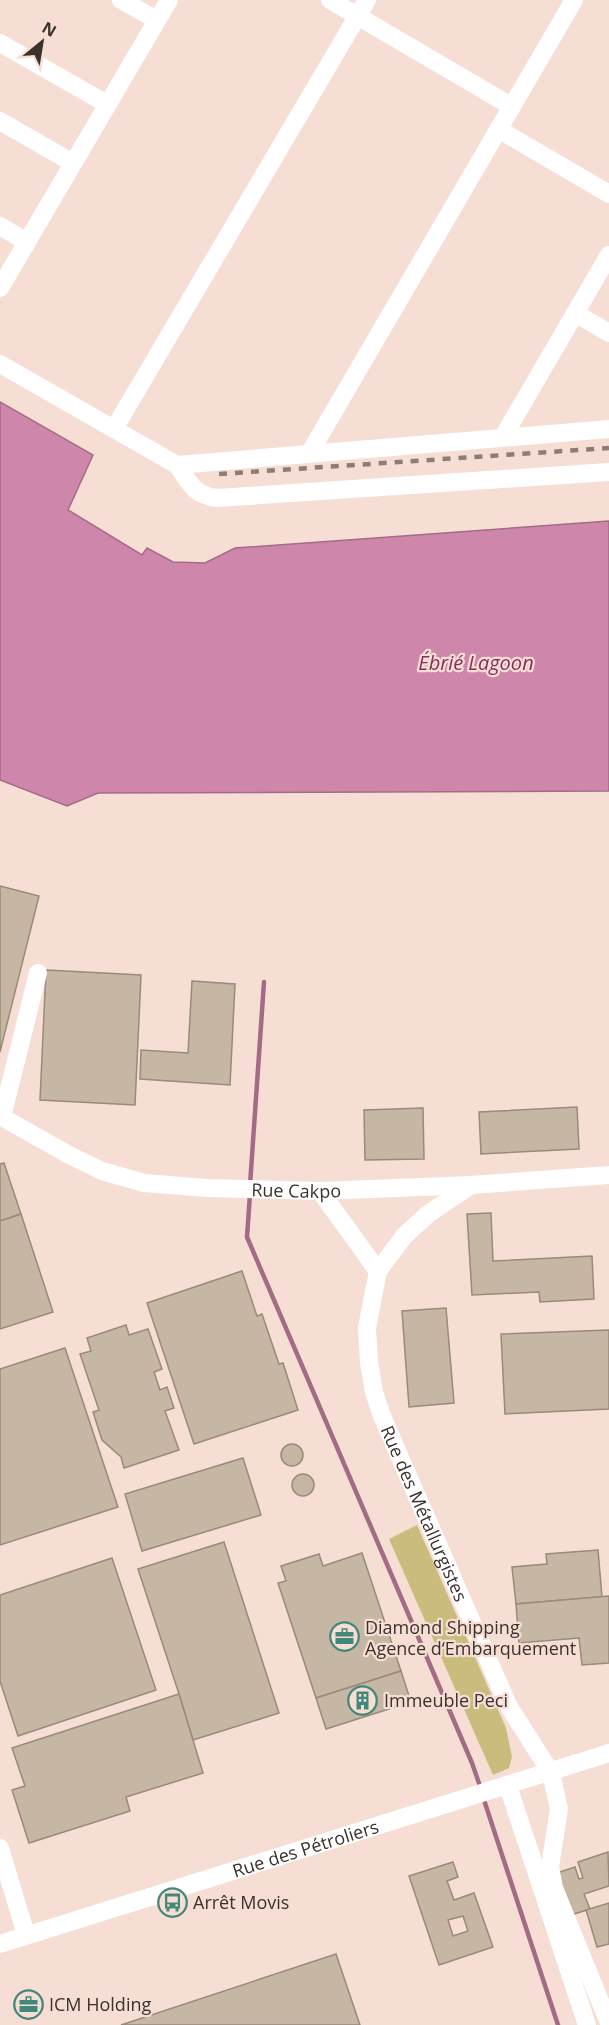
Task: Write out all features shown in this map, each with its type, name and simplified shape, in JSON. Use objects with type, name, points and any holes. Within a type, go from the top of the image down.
[{"type":"street","points":[[121,0],[157,20]]},
{"type":"street","points":[[0,288],[169,0]]},
{"type":"street","points":[[330,0],[511,106]]},
{"type":"street","points":[[114,429],[367,0]]},
{"type":"street","points":[[309,454],[574,0]]},
{"type":"street","points":[[0,43],[107,105]]},
{"type":"street","points":[[0,121],[73,163]]},
{"type":"street","points":[[498,129],[607,185]]},
{"type":"street","points":[[0,226],[27,242]]},
{"type":"street","points":[[503,437],[608,260]]},
{"type":"street","points":[[575,313],[609,333]]},
{"type":"street","points":[[0,364],[177,465],[195,490],[204,496],[217,498],[609,472]]},
{"type":"street","points":[[177,465],[609,429]]},
{"type":"street","points":[[1,1117],[38,973]]},
{"type":"street","name":"Rue Cakpo","points":[[1,1117],[102,1171],[144,1183],[207,1188],[320,1191],[471,1185],[609,1175]]},
{"type":"street","name":"Rue des Métallurgistes","points":[[471,1185],[428,1214],[404,1236],[378,1271],[367,1328],[369,1362],[374,1392],[382,1416],[508,1705],[551,1773],[559,1809],[550,1867],[552,1882],[609,2023]]},
{"type":"street","points":[[320,1191],[378,1271]]},
{"type":"street","name":"Rue des Pétroliers","points":[[0,1944],[609,1753]]},
{"type":"street","points":[[505,1787],[587,2025]]},
{"type":"street","points":[[0,1848],[26,1935]]},
{"type":"shaded area","points":[[417,1525],[506,1728],[512,1757],[509,1768],[493,1775],[389,1539]]},
{"type":"water","name":"Ébrié Lagoon","points":[[0,402],[93,455],[68,510],[142,555],[147,548],[173,562],[205,563],[235,548],[609,521],[609,791],[98,793],[67,806],[0,780]]},
{"type":"building","points":[[0,886],[39,896],[0,1052]]},
{"type":"building","points":[[46,970],[141,975],[135,1105],[40,1100]]},
{"type":"building","points":[[192,981],[235,984],[230,1085],[140,1079],[141,1050],[188,1053]]},
{"type":"building","points":[[577,1107],[579,1149],[481,1154],[479,1112]]},
{"type":"building","points":[[423,1108],[424,1159],[365,1160],[364,1110]]},
{"type":"building","points":[[4,1163],[21,1214],[0,1221],[0,1164]]},
{"type":"building","points":[[491,1213],[493,1261],[592,1256],[594,1299],[540,1302],[539,1292],[472,1295],[467,1214]]},
{"type":"building","points":[[21,1214],[53,1312],[0,1329],[0,1221]]},
{"type":"building","points":[[242,1271],[257,1316],[262,1314],[279,1364],[283,1363],[298,1410],[194,1444],[147,1303]]},
{"type":"building","points":[[446,1308],[454,1403],[409,1407],[402,1311]]},
{"type":"building","points":[[126,1325],[129,1335],[148,1329],[162,1369],[154,1372],[160,1390],[167,1387],[174,1408],[165,1411],[179,1450],[124,1468],[121,1457],[102,1440],[93,1412],[99,1410],[80,1354],[91,1351],[87,1338]]},
{"type":"building","points":[[609,1330],[609,1409],[505,1414],[501,1334]]},
{"type":"building","points":[[65,1348],[118,1507],[0,1545],[0,1369]]},
{"type":"building","points":[[292,1444],[300,1447],[303,1455],[300,1463],[292,1466],[284,1463],[281,1455],[284,1447]]},
{"type":"building","points":[[243,1458],[261,1515],[142,1551],[125,1494]]},
{"type":"building","points":[[303,1474],[311,1477],[314,1485],[311,1493],[303,1496],[295,1493],[292,1485],[295,1477]]},
{"type":"building","points":[[224,1542],[279,1713],[193,1740],[138,1569]]},
{"type":"building","points":[[598,1550],[602,1597],[516,1604],[512,1567],[547,1564],[546,1554]]},
{"type":"building","points":[[362,1553],[401,1671],[316,1698],[278,1583],[286,1581],[281,1566],[319,1554],[323,1566]]},
{"type":"building","points":[[112,1558],[156,1690],[18,1736],[0,1681],[0,1595]]},
{"type":"building","points":[[609,1596],[609,1663],[582,1665],[579,1638],[519,1643],[516,1604]]},
{"type":"building","name":"Immeuble Peci","points":[[401,1671],[411,1702],[326,1729],[316,1698]]},
{"type":"building","points":[[179,1694],[203,1773],[126,1797],[130,1811],[29,1843],[12,1790],[25,1786],[12,1748]]},
{"type":"building","points":[[608,1852],[609,1886],[584,1894],[590,1909],[571,1915],[557,1873],[575,1867],[579,1879],[583,1878],[578,1862]]},
{"type":"building","points":[[453,1862],[458,1877],[447,1881],[454,1900],[474,1893],[493,1947],[439,1965],[409,1876]],"holes":[[[463,1916],[468,1931],[453,1936],[448,1920]]]},
{"type":"building","points":[[609,1903],[609,1944],[597,1947],[586,1910]]},
{"type":"building","points":[[336,1954],[360,2025],[121,2025]]},
{"type":"waterway","points":[[250,1185],[264,982]]},
{"type":"waterway","points":[[250,1194],[247,1237],[472,1763],[481,1789]]},
{"type":"waterway","points":[[483,1797],[558,2025]]},
{"type":"railway","points":[[219,474],[609,448]]},
{"type":"place","name":"Diamond Shipping Agence d‘Embarquement","points":[[344,1637]]},
{"type":"place","name":"Immeuble Peci","points":[[363,1700]]},
{"type":"place","name":"Arrêt Movis","points":[[172,1902]]},
{"type":"place","name":"ICM Holding","points":[[28,2004]]}]
